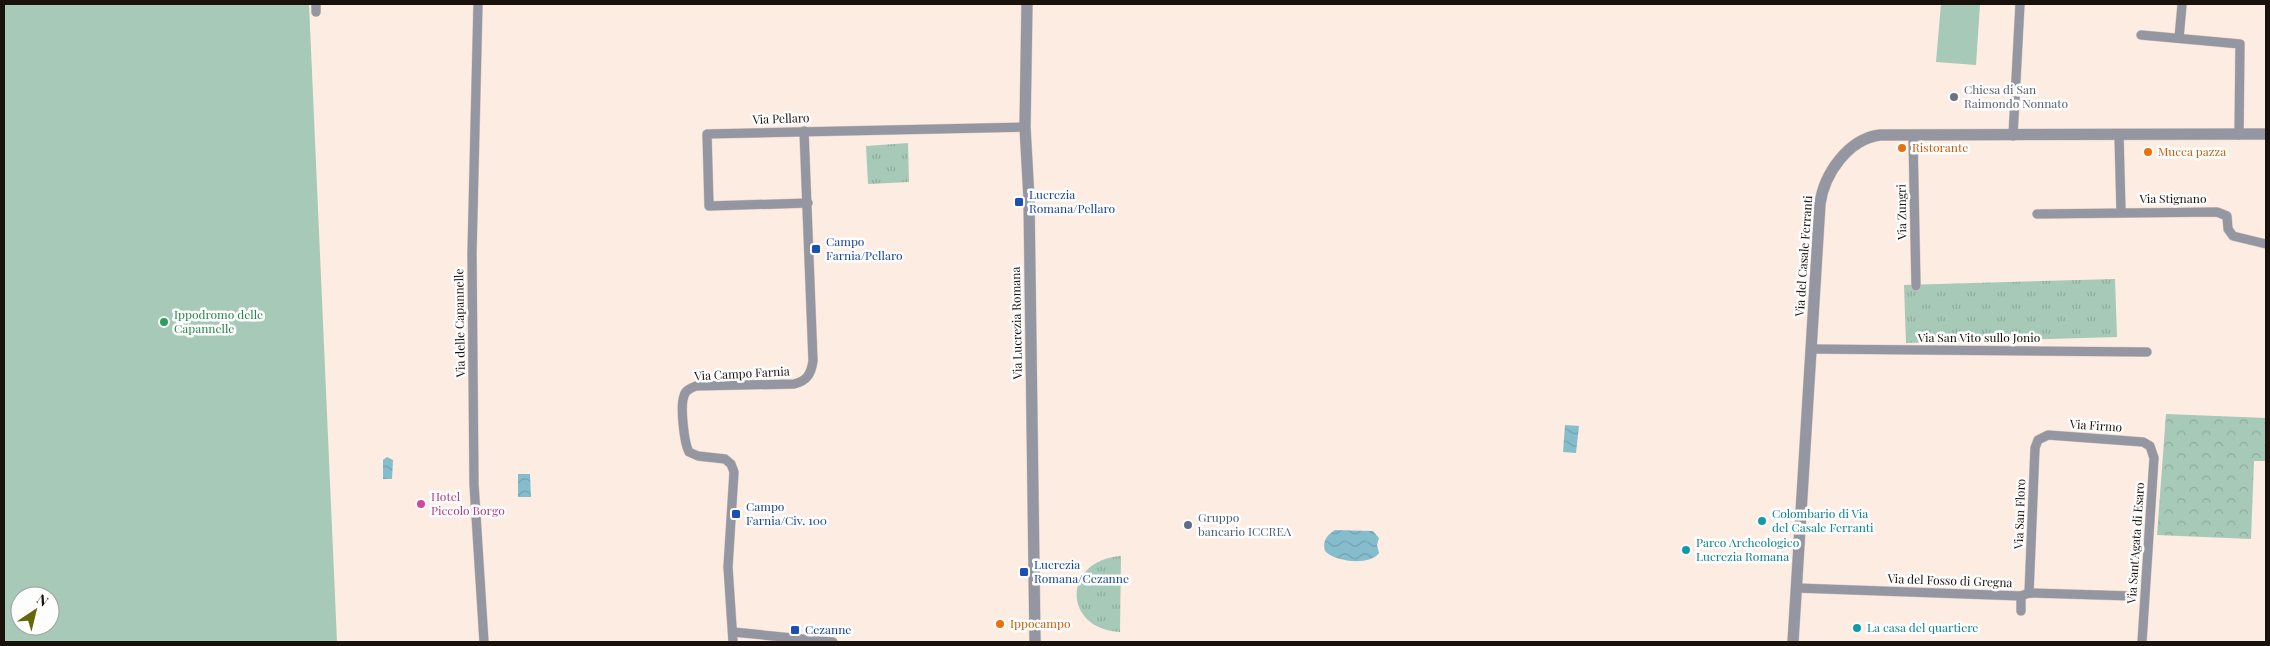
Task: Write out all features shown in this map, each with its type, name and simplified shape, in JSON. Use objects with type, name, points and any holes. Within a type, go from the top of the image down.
[{"type":"street","name":"Via delle Capannelle","points":[[478,4],[472,252],[474,484],[484,642]]},
{"type":"street","name":"Via Lucrezia Romana","points":[[1027,4],[1026,127],[1035,642]]},
{"type":"street","points":[[2014,136],[2020,4]]},
{"type":"street","points":[[2179,38],[2182,5]]},
{"type":"street","points":[[2141,35],[2240,44],[2239,135]]},
{"type":"street","name":"Via Pellaro","points":[[808,203],[709,206],[708,134],[1026,127]]},
{"type":"street","name":"Via Campo Farnia","points":[[733,642],[728,567],[734,472],[726,458],[698,456],[689,452],[686,443],[683,397],[689,389],[696,386],[794,384],[808,376],[813,361],[804,131]]},
{"type":"street","name":"Via del Casale Ferranti","points":[[1793,642],[1820,212],[1825,183],[1836,164],[1846,153],[1867,139],[1880,135],[2266,134]]},
{"type":"street","name":"Via Stignano","points":[[2118,135],[2121,211]]},
{"type":"street","name":"Via Zungri","points":[[1913,136],[1916,286]]},
{"type":"street","name":"Via Stignano","points":[[2037,214],[2121,211],[2221,212],[2227,216],[2228,229],[2233,236],[2266,244]]},
{"type":"street","name":"Via San Vito sullo Jonio","points":[[1812,349],[2147,352]]},
{"type":"street","name":"Via Firmo","points":[[2040,438],[2048,435],[2137,441],[2150,446]]},
{"type":"street","name":"Via San Floro","points":[[2021,611],[2025,594],[2035,448],[2040,438]]},
{"type":"street","name":"Via Sant'Agata di Esaro","points":[[2142,642],[2153,466],[2153,453],[2150,446]]},
{"type":"street","name":"Via del Fosso di Gregna","points":[[1797,588],[2132,596]]},
{"type":"street","points":[[733,632],[833,642]]},
{"type":"green space","name":"Ippodromo delle Capannelle","points":[[4,4],[309,4],[337,642],[4,642]]},
{"type":"green space","points":[[1941,4],[1980,4],[1976,65],[1936,62]]},
{"type":"green space","points":[[908,143],[909,182],[868,184],[866,146]]},
{"type":"green space","points":[[2115,279],[2117,337],[1906,343],[1904,285]]},
{"type":"green space","points":[[2166,414],[2266,418],[2266,461],[2254,461],[2251,539],[2157,535]]},
{"type":"green space","points":[[1121,556],[1120,632],[1101,628],[1087,619],[1079,608],[1077,594],[1079,581],[1088,569],[1102,560]]},
{"type":"water","points":[[1565,425],[1579,426],[1576,453],[1563,452]]},
{"type":"water","points":[[387,457],[393,460],[392,479],[383,479],[383,460]]},
{"type":"water","points":[[518,474],[530,474],[531,497],[518,497]]},
{"type":"water","points":[[1335,530],[1373,531],[1379,538],[1377,545],[1379,553],[1375,557],[1361,561],[1344,560],[1330,555],[1325,551],[1325,541]]},
{"type":"place","name":"Chiesa di San Raimondo Nonnato","points":[[1954,97]]},
{"type":"place","name":"Ristorante","points":[[1902,148]]},
{"type":"place","name":"Mucca pazza","points":[[2148,152]]},
{"type":"place","name":"Lucrezia Romana/Pellaro","points":[[1019,202]]},
{"type":"place","name":"Campo Farnia/Pellaro","points":[[816,249]]},
{"type":"place","name":"Ippodromo delle Capannelle","points":[[164,322]]},
{"type":"place","name":"Hotel Piccolo Borgo","points":[[421,504]]},
{"type":"place","name":"Campo Farnia/Civ. 100","points":[[736,514]]},
{"type":"place","name":"Colombario di Via del Casale Ferranti","points":[[1762,521]]},
{"type":"place","name":"Gruppo bancario ICCREA","points":[[1188,525]]},
{"type":"place","name":"Parco Archeologico Lucrezia Romana","points":[[1686,550]]},
{"type":"place","name":"Lucrezia Romana/Cezanne","points":[[1024,572]]},
{"type":"place","name":"Ippocampo","points":[[1000,624]]},
{"type":"place","name":"La casa del quartiere","points":[[1857,628]]},
{"type":"place","name":"Cezanne","points":[[795,630]]}]
